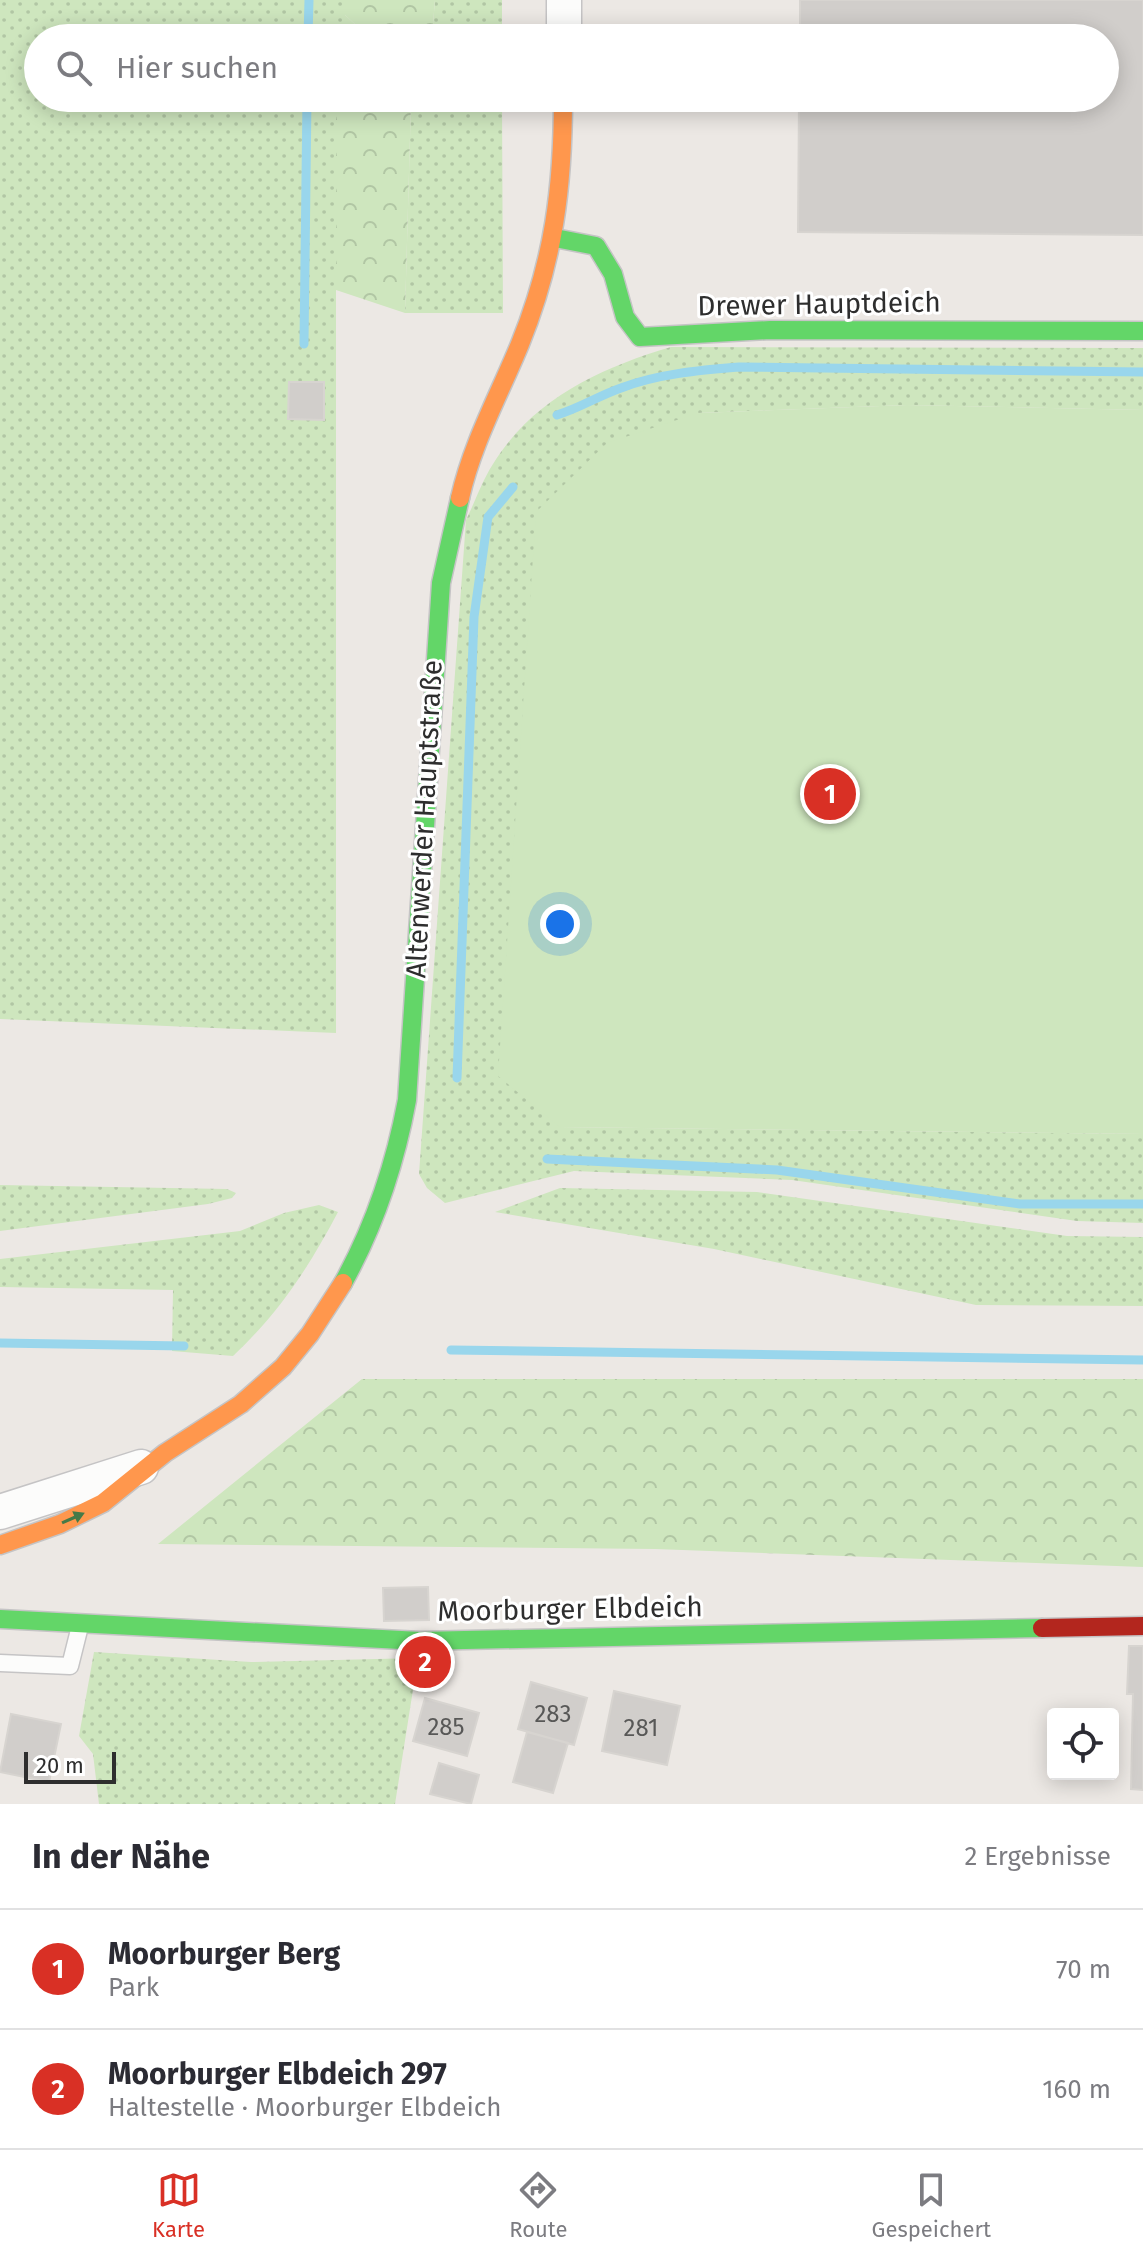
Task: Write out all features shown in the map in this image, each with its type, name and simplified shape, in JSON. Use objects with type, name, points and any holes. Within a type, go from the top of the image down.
[{"type":"street","points":[[564,0],[564,24]]},
{"type":"street","name":"Altenwerder Hauptstraße","points":[[0,1545],[95,1508],[152,1463],[228,1414],[277,1373],[341,1284],[383,1202],[395,1164],[407,1100],[435,632],[446,553],[459,492],[477,435],[521,341],[555,238],[563,159],[563,112]]},
{"type":"street","name":"Drewer Hauptdeich","points":[[555,238],[596,246],[613,274],[625,317],[640,337],[770,330],[1143,331]]},
{"type":"street","name":"Altenwerder Hauptstraße","points":[[0,1512],[152,1463]]},
{"type":"street","name":"Moorburger Elbdeich","points":[[0,1619],[420,1641],[1143,1626]]},
{"type":"lane","points":[[0,1663],[70,1666],[81,1624]]},
{"type":"green space","points":[[0,0],[345,0],[345,15],[355,24],[24,24],[24,112],[336,112],[336,1033],[0,1019]]},
{"type":"green space","points":[[345,0],[435,0],[433,24],[355,24],[345,15]]},
{"type":"green space","points":[[435,0],[502,0],[502,24],[433,24]]},
{"type":"green space","points":[[336,112],[411,112],[405,313],[336,290]]},
{"type":"green space","points":[[411,112],[502,112],[503,313],[405,313]]},
{"type":"green space","points":[[671,347],[1143,348],[1143,410],[907,405],[698,413],[560,1127],[1143,1134],[1143,1223],[1077,1221],[792,1180],[574,1171],[445,1203],[427,1188],[419,1174],[466,520],[482,484],[509,441],[548,404],[594,376]]},
{"type":"green space","points":[[907,405],[1143,410],[1143,1134],[560,1127],[498,1076],[536,512],[607,443],[698,413]]},
{"type":"green space","points":[[0,1185],[227,1189],[236,1193],[232,1198],[208,1204],[0,1231]]},
{"type":"green space","points":[[560,1188],[757,1192],[1067,1236],[1143,1237],[1143,1306],[976,1305],[714,1249],[495,1212]]},
{"type":"green space","points":[[319,1205],[338,1212],[327,1232],[279,1306],[233,1356],[172,1351],[173,1290],[0,1287],[0,1259],[240,1231],[284,1213]]},
{"type":"green space","points":[[362,1379],[1143,1379],[1143,1567],[655,1549],[158,1544]]},
{"type":"green space","points":[[94,1652],[251,1662],[418,1658],[395,1804],[99,1804],[93,1754],[79,1736]]},
{"type":"building","points":[[800,0],[1143,0],[1143,235],[798,232],[799,112],[1119,112],[1119,24],[800,24]]},
{"type":"building","points":[[289,382],[324,382],[324,420],[288,419]]},
{"type":"building","points":[[428,1587],[429,1620],[384,1621],[383,1588]]},
{"type":"building","points":[[1129,1646],[1143,1646],[1143,1790],[1131,1789],[1133,1694],[1127,1694]]},
{"type":"building","points":[[531,1682],[587,1698],[574,1745],[518,1729]]},
{"type":"building","points":[[614,1691],[680,1706],[667,1765],[602,1751]]},
{"type":"building","points":[[425,1698],[479,1713],[467,1756],[413,1741]]},
{"type":"building","points":[[11,1714],[61,1724],[49,1782],[0,1772]]},
{"type":"building","points":[[527,1732],[568,1743],[553,1793],[513,1782]]},
{"type":"building","points":[[439,1763],[479,1775],[471,1804],[430,1794]]},
{"type":"waterway","points":[[308,24],[309,0]]},
{"type":"waterway","points":[[304,344],[307,112]]},
{"type":"waterway","points":[[557,415],[649,379],[739,367],[1143,372]]},
{"type":"waterway","points":[[457,1078],[474,617],[488,517],[513,487]]},
{"type":"waterway","points":[[547,1159],[777,1170],[1020,1204],[1143,1204]]},
{"type":"waterway","points":[[0,1343],[184,1346]]},
{"type":"waterway","points":[[451,1350],[1143,1360]]},
{"type":"traffic: fast","points":[[555,238],[596,246],[613,274],[625,317],[640,337],[770,330],[1143,331]]},
{"type":"traffic: fast","points":[[343,1283],[365,1239],[382,1194],[407,1100],[441,583],[460,498]]},
{"type":"traffic: fast","points":[[0,1619],[420,1641],[1042,1628]]},
{"type":"traffic: slow","points":[[460,498],[479,439],[532,313],[549,253],[561,162],[563,112]]},
{"type":"traffic: slow","points":[[0,1545],[60,1524],[103,1503],[165,1453],[241,1404],[283,1367],[310,1334],[343,1283]]},
{"type":"traffic: jam","points":[[1042,1628],[1143,1626]]},
{"type":"place","name":"Moorburger Berg","points":[[830,794]]},
{"type":"place","name":"Moorburger Elbdeich 297","points":[[425,1662]]}]
